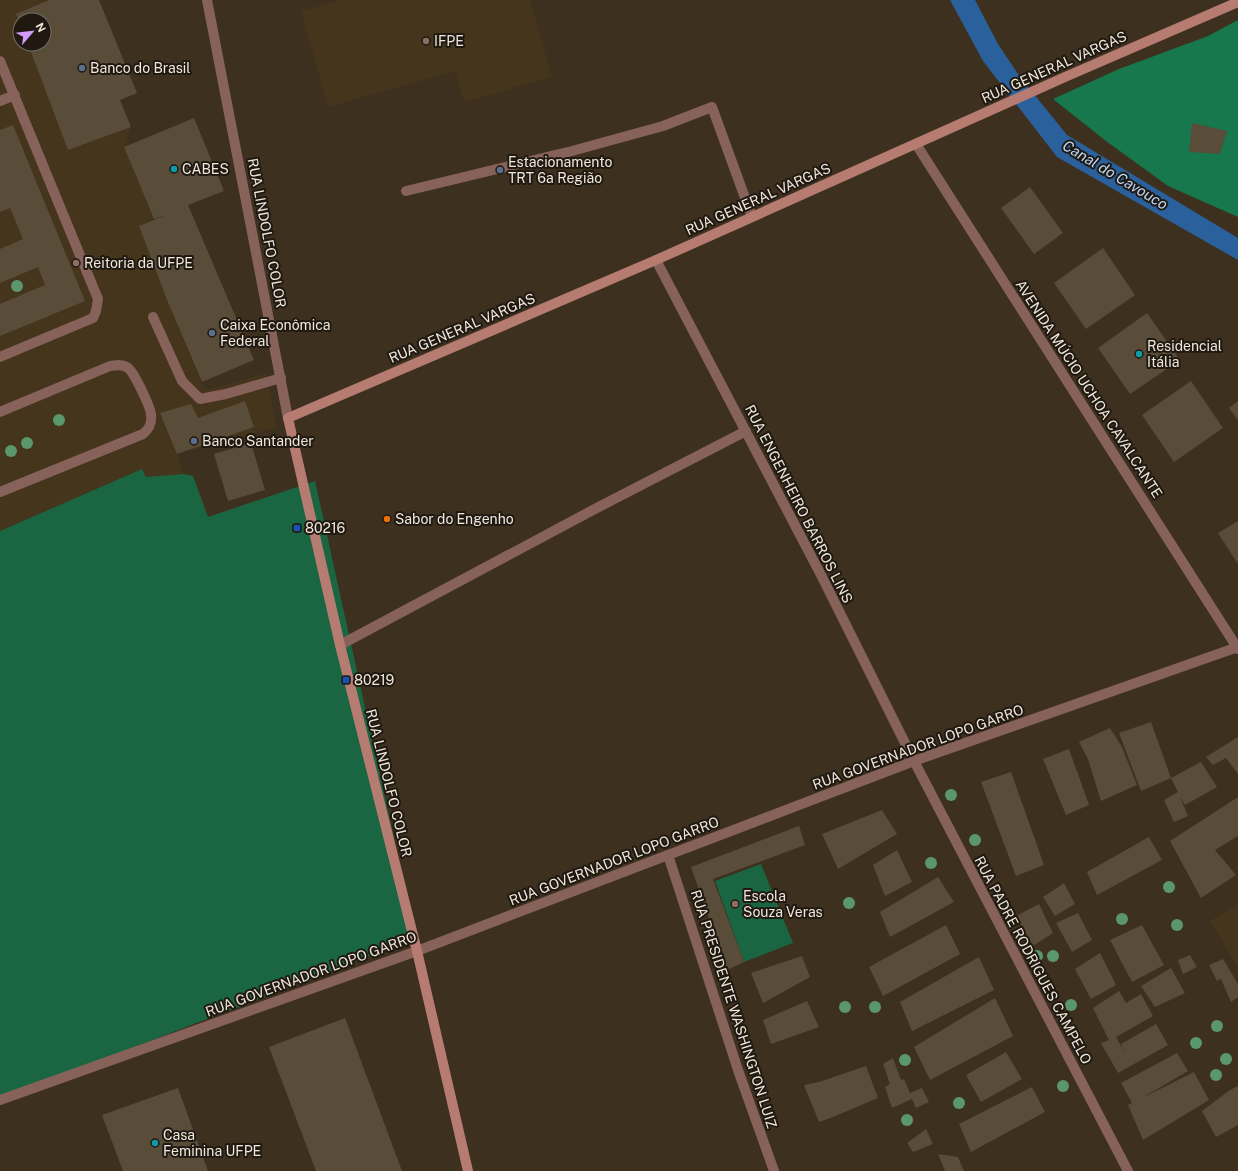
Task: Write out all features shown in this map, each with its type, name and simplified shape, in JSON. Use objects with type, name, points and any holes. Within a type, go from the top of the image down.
[{"type":"street","name":"RUA LINDOLFO COLOR","points":[[207,0],[288,418],[340,645],[417,951],[468,1171]]},
{"type":"street","name":"RUA GENERAL VARGAS","points":[[288,418],[656,260],[1065,77],[1238,2]]},
{"type":"street","points":[[0,61],[98,299],[93,318],[0,357]]},
{"type":"street","points":[[0,101],[15,95]]},
{"type":"street","points":[[406,191],[572,151],[663,126],[712,107],[752,217]]},
{"type":"street","name":"AVENIDA MÚCIO UCHOA CAVALCANTE","points":[[916,144],[1238,648]]},
{"type":"street","name":"RUA ENGENHEIRO BARROS LINS","points":[[656,260],[821,575],[914,761]]},
{"type":"street","points":[[153,317],[182,381],[200,399],[226,394],[281,378]]},
{"type":"street","points":[[0,410],[110,366],[123,365],[130,369],[135,376],[152,415],[150,428],[143,434],[0,492]]},
{"type":"street","points":[[340,645],[591,511],[746,431]]},
{"type":"street","name":"RUA GOVERNADOR LOPO GARRO","points":[[0,1100],[417,951],[914,761],[1238,648]]},
{"type":"street","name":"RUA PADRE RODRIGUES CAMPELO","points":[[914,761],[1128,1171]]},
{"type":"street","name":"RUA PRESIDENTE WASHINGTON LUIZ","points":[[668,855],[739,1072],[774,1171]]},
{"type":"shaded area","name":"Reitoria da UFPE","points":[[0,0],[49,0],[22,12],[12,12],[12,52],[31,52],[68,150],[131,127],[124,147],[154,219],[139,226],[167,300],[203,387],[211,389],[267,373],[276,427],[177,454],[184,474],[146,477],[142,469],[0,531]]},
{"type":"shaded area","name":"IFPE","points":[[340,0],[530,0],[552,77],[464,102],[455,71],[328,107],[301,11]]},
{"type":"shaded area","points":[[1238,904],[1238,968],[1210,921]]},
{"type":"green space","points":[[1238,20],[1238,217],[1168,186],[1106,141],[1053,99],[1119,69],[1208,36]]},
{"type":"green space","points":[[142,469],[146,477],[184,474],[193,476],[208,517],[315,481],[416,938],[0,1099],[0,531]]},
{"type":"green space","points":[[761,864],[793,943],[744,962],[715,881]]},
{"type":"water","name":"Canal do Cavouco","points":[[950,0],[975,0],[998,44],[1020,77],[1067,135],[1238,238],[1238,260],[1057,157],[983,61]]},
{"type":"building","name":"Banco do Brasil","points":[[49,0],[99,0],[137,93],[120,100],[131,127],[68,150],[31,52],[52,52],[52,12],[21,12]]},
{"type":"building","points":[[194,118],[224,191],[188,205],[254,360],[202,382],[167,300],[139,226],[166,215],[154,219],[124,147]]},
{"type":"building","points":[[1192,123],[1227,131],[1220,154],[1189,152]]},
{"type":"building","points":[[13,125],[85,301],[0,336],[0,304],[45,285],[38,267],[0,283],[0,249],[23,239],[10,208],[0,212],[0,130]]},
{"type":"building","points":[[1030,187],[1063,233],[1034,254],[1001,208]]},
{"type":"building","points":[[1103,248],[1135,295],[1086,329],[1054,283]]},
{"type":"building","name":"Residencial Itália","points":[[1147,313],[1180,360],[1130,394],[1098,348]]},
{"type":"building","points":[[1191,381],[1223,428],[1174,462],[1142,415]]},
{"type":"building","name":"Banco Santander","points":[[245,401],[254,427],[177,454],[160,413],[191,404],[198,418]]},
{"type":"building","points":[[1238,401],[1238,420],[1229,408]]},
{"type":"building","points":[[251,443],[265,490],[228,501],[214,454]]},
{"type":"building","points":[[1238,521],[1238,564],[1218,533]]},
{"type":"building","points":[[1151,722],[1171,778],[1141,791],[1119,733]]},
{"type":"building","points":[[1110,728],[1122,747],[1137,785],[1101,801],[1088,759],[1079,742]]},
{"type":"building","points":[[1238,737],[1238,774],[1226,758],[1213,765],[1206,757]]},
{"type":"building","points":[[1069,749],[1089,805],[1066,815],[1043,759]]},
{"type":"building","points":[[1201,762],[1217,787],[1185,805],[1180,797],[1188,816],[1174,822],[1164,800],[1178,792],[1171,778]]},
{"type":"building","points":[[1011,772],[1044,865],[1016,876],[981,782]]},
{"type":"building","points":[[1238,797],[1238,836],[1215,850],[1236,875],[1201,898],[1170,841]]},
{"type":"building","points":[[882,810],[897,834],[838,869],[822,834]]},
{"type":"building","points":[[799,826],[805,845],[713,879],[744,962],[727,970],[691,867]]},
{"type":"building","points":[[1149,837],[1162,860],[1097,895],[1087,872]]},
{"type":"building","points":[[897,850],[912,882],[885,896],[873,865]]},
{"type":"building","points":[[938,877],[954,902],[890,937],[880,912]]},
{"type":"building","points":[[1064,883],[1075,904],[1055,916],[1043,897]]},
{"type":"building","points":[[1039,904],[1053,933],[1033,946],[1016,916]]},
{"type":"building","points":[[1078,913],[1092,940],[1072,952],[1056,923]]},
{"type":"building","points":[[946,925],[960,954],[883,996],[869,967]]},
{"type":"building","points":[[1142,925],[1164,965],[1132,982],[1110,940]]},
{"type":"building","points":[[1100,953],[1116,985],[1091,999],[1075,969]]},
{"type":"building","points":[[1190,955],[1197,967],[1183,974],[1178,960]]},
{"type":"building","points":[[802,956],[810,977],[763,1003],[751,973]]},
{"type":"building","points":[[979,957],[994,990],[912,1031],[900,1002]]},
{"type":"building","points":[[1223,959],[1238,984],[1238,997],[1231,1002],[1221,979],[1217,981],[1209,965]]},
{"type":"building","points":[[1171,968],[1185,993],[1155,1007],[1141,986]]},
{"type":"building","points":[[1119,991],[1126,1003],[1141,994],[1153,1016],[1116,1037],[1125,1053],[1121,1044],[1156,1024],[1168,1045],[1118,1073],[1101,1043],[1109,1040],[1093,1008]]},
{"type":"building","points":[[995,998],[1013,1036],[930,1080],[914,1047]]},
{"type":"building","points":[[807,1001],[819,1027],[771,1044],[763,1020]]},
{"type":"building","points":[[345,1018],[402,1171],[316,1171],[269,1047]]},
{"type":"building","points":[[1006,1052],[1022,1079],[981,1102],[966,1075]]},
{"type":"building","points":[[1177,1053],[1188,1071],[1142,1098],[1194,1072],[1209,1100],[1143,1140],[1128,1105],[1132,1103],[1121,1083]]},
{"type":"building","points":[[893,1058],[901,1080],[904,1079],[910,1093],[922,1088],[929,1102],[916,1108],[912,1099],[892,1108],[885,1087],[890,1084],[883,1064]]},
{"type":"building","points":[[866,1066],[878,1098],[819,1122],[804,1085],[819,1082]]},
{"type":"building","points":[[1238,1086],[1238,1125],[1216,1137],[1202,1111],[1230,1090]]},
{"type":"building","points":[[1032,1087],[1045,1112],[971,1152],[959,1124]]},
{"type":"building","name":"Casa Feminina UFPE","points":[[178,1088],[208,1171],[123,1171],[102,1115]]},
{"type":"building","points":[[926,1129],[933,1144],[913,1152],[907,1143]]},
{"type":"building","points":[[938,1154],[958,1157],[964,1171],[945,1171]]},
{"type":"place","name":"IFPE","points":[[426,41]]},
{"type":"place","name":"Banco do Brasil","points":[[82,68]]},
{"type":"place","name":"CABES","points":[[174,169]]},
{"type":"place","name":"Estacionamento TRT 6a Região","points":[[500,170]]},
{"type":"place","name":"Reitoria da UFPE","points":[[76,263]]},
{"type":"place","name":"Caixa Econômica Federal","points":[[212,333]]},
{"type":"place","name":"Residencial Itália","points":[[1139,354]]},
{"type":"place","name":"Banco Santander","points":[[194,441]]},
{"type":"place","name":"Sabor do Engenho","points":[[387,519]]},
{"type":"place","name":"80216","points":[[297,528]]},
{"type":"place","name":"80219","points":[[346,680]]},
{"type":"place","name":"Escola Souza Veras","points":[[735,904]]},
{"type":"place","name":"Casa Feminina UFPE","points":[[155,1143]]}]
